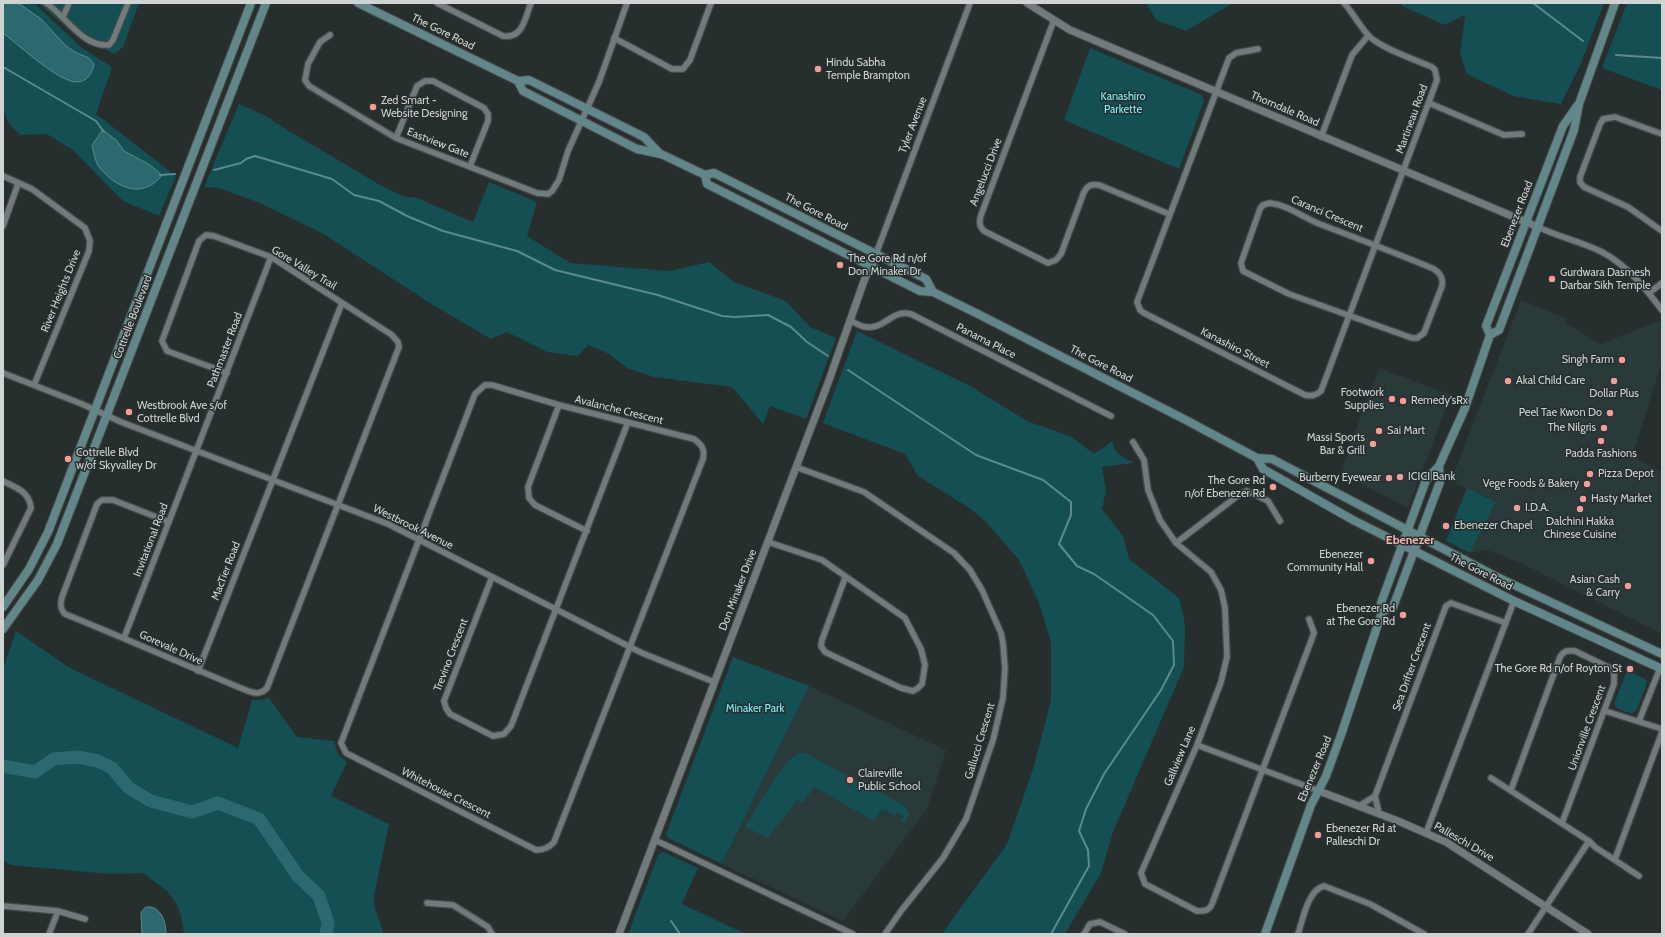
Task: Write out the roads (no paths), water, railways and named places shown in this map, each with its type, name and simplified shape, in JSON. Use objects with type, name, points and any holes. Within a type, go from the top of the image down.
[{"type":"main road","name":"Cottrelle Boulevard","points":[[3,607],[23,580],[43,542],[251,3]]},
{"type":"main road","name":"Cottrelle Boulevard","points":[[3,629],[30,593],[51,557],[266,3]]},
{"type":"main road","name":"The Gore Road","points":[[358,3],[518,82],[523,91],[637,149],[661,154],[705,175],[714,173],[926,279],[933,292]]},
{"type":"main road","name":"Ebenezer Road","points":[[1265,934],[1312,805],[1326,776],[1349,714],[1382,612],[1381,603],[1426,480],[1439,466],[1463,413],[1490,335],[1499,330],[1574,130],[1579,104],[1615,3]]},
{"type":"main road","name":"The Gore Road","points":[[518,82],[529,80],[644,137],[661,154]]},
{"type":"main road","name":"Ebenezer Road","points":[[1490,335],[1486,326],[1526,221],[1563,126],[1579,104]]},
{"type":"main road","name":"The Gore Road","points":[[705,175],[708,184],[870,266],[920,291],[933,292],[1169,411],[1257,458],[1272,459],[1418,537],[1546,601],[1662,654]]},
{"type":"main road","name":"The Gore Road","points":[[1257,458],[1263,469],[1413,550],[1514,601],[1661,669]]},
{"type":"main road","name":"Ebenezer Road","points":[[1382,612],[1393,607],[1413,550],[1440,482],[1439,466]]},
{"type":"street","points":[[46,3],[84,37],[101,45],[109,44],[113,40],[128,3]]},
{"type":"street","points":[[63,17],[69,3]]},
{"type":"street","points":[[437,3],[502,36],[509,37],[514,36],[521,29],[531,3]]},
{"type":"street","points":[[581,121],[599,82],[627,3]]},
{"type":"street","points":[[614,38],[672,69],[682,69],[690,60],[711,3]]},
{"type":"street","name":"Tyler Avenue","points":[[876,254],[970,3]]},
{"type":"street","name":"Thorndale Road","points":[[1027,3],[1070,30],[1404,172],[1538,227]]},
{"type":"street","name":"Martineau Road","points":[[1344,3],[1354,13],[1368,36],[1386,47],[1435,70],[1437,80],[1404,172]]},
{"type":"street","name":"Angelucci Drive","points":[[1054,20],[981,214],[979,223],[980,228],[1048,263],[1056,260],[1061,254],[1084,192],[1087,187],[1092,184],[1099,185],[1169,214]]},
{"type":"street","name":"Eastview Gate","points":[[330,35],[320,42],[308,64],[305,80],[309,86],[396,138],[537,193],[548,194],[552,191],[559,180],[568,151],[581,121]]},
{"type":"street","points":[[1321,137],[1352,55],[1368,36]]},
{"type":"street","name":"Kanashiro Street","points":[[1258,49],[1236,53],[1229,58],[1137,298],[1138,306],[1144,313],[1304,395],[1317,395],[1321,391],[1404,172]]},
{"type":"street","points":[[396,138],[417,86],[425,81],[433,81],[484,108],[488,114],[488,121],[470,166]]},
{"type":"street","points":[[1430,102],[1504,135],[1522,134]]},
{"type":"street","points":[[1662,134],[1615,117],[1604,119],[1600,124],[1580,177],[1580,182],[1584,187],[1628,207],[1662,231]]},
{"type":"street","name":"River Heights Drive","points":[[3,176],[32,189],[67,213],[85,228],[90,241],[89,251],[34,385]]},
{"type":"street","points":[[3,226],[18,184]]},
{"type":"street","name":"Caranci Crescent","points":[[1270,203],[1280,204],[1315,222],[1376,245],[1434,269],[1441,274],[1443,280],[1442,286],[1424,333],[1417,338],[1412,338],[1349,316],[1289,294],[1243,271],[1241,263],[1260,209],[1263,206],[1270,203]]},
{"type":"street","points":[[1538,227],[1602,252],[1628,270],[1662,310]]},
{"type":"street","name":"Gore Valley Trail","points":[[227,374],[167,351],[163,345],[162,336],[202,238],[206,235],[214,236],[271,258],[392,335],[398,342],[399,347],[338,505]]},
{"type":"street","name":"Don Minaker Drive","points":[[619,934],[828,383],[870,266],[876,254]]},
{"type":"street","name":"Pathmaster Road","points":[[197,450],[271,258]]},
{"type":"street","points":[[1649,293],[1662,283]]},
{"type":"street","name":"MacTier Road","points":[[198,671],[342,303]]},
{"type":"street","name":"Panama Place","points":[[850,320],[867,327],[874,327],[898,314],[911,314],[1111,416]]},
{"type":"street","name":"Westbrook Avenue","points":[[3,373],[107,416],[388,524],[630,647],[666,664],[714,682]]},
{"type":"street","name":"Avalanche Crescent","points":[[418,540],[475,394],[479,388],[485,385],[492,385],[559,405],[694,439],[700,443],[704,453],[703,459],[630,647]]},
{"type":"street","points":[[559,405],[528,487],[529,498],[535,505],[587,531]]},
{"type":"street","name":"Trevino Crescent","points":[[492,578],[444,701],[450,714],[493,736],[504,734],[511,726],[628,422]]},
{"type":"street","name":"Gallview Lane","points":[[1133,442],[1144,460],[1148,490],[1155,511],[1164,527],[1176,543],[1215,577],[1221,590],[1225,608],[1226,663],[1221,682],[1197,745],[1141,873],[1142,880],[1145,884],[1197,911],[1204,912],[1210,908],[1262,770]]},
{"type":"street","name":"Invitational Road","points":[[124,638],[197,450]]},
{"type":"street","name":"Gallucci Crescent","points":[[796,467],[864,492],[954,553],[970,570],[982,590],[1001,633],[1003,643],[1005,675],[1003,698],[994,740],[966,819],[943,858],[901,911],[885,934]]},
{"type":"street","points":[[3,481],[27,494],[30,500],[31,508],[3,566]]},
{"type":"street","points":[[1176,543],[1240,494],[1247,491],[1268,501],[1280,521]]},
{"type":"street","name":"Gorevale Drive","points":[[169,522],[113,500],[102,500],[98,504],[62,597],[60,606],[65,614],[254,694],[263,692],[267,688],[338,505]]},
{"type":"street","name":"Whitehouse Crescent","points":[[418,540],[342,740],[343,750],[346,753],[536,850],[547,849],[554,842],[630,647]]},
{"type":"street","points":[[768,542],[822,560],[845,578],[887,604],[905,618],[924,657],[925,675],[918,688],[913,691],[902,688],[825,652],[821,646],[845,578]]},
{"type":"street","points":[[1426,833],[1514,601]]},
{"type":"street","name":"Sea Drifter Crescent","points":[[1375,796],[1446,606],[1451,603],[1506,623]]},
{"type":"street","points":[[1262,770],[1314,633],[1310,619]]},
{"type":"street","name":"Unionville Crescent","points":[[1511,790],[1560,658],[1564,652],[1569,650],[1575,651],[1610,668],[1614,672],[1614,684],[1562,823]]},
{"type":"street","points":[[1639,721],[1661,669]]},
{"type":"street","points":[[1605,711],[1628,720],[1639,721],[1662,731],[1614,859]]},
{"type":"street","points":[[1197,745],[1319,791]]},
{"type":"street","points":[[1491,778],[1562,823],[1639,876]]},
{"type":"street","name":"Palleschi Drive","points":[[1319,791],[1379,813],[1426,833],[1458,850],[1588,934]]},
{"type":"street","points":[[1360,806],[1375,796],[1379,813]]},
{"type":"street","points":[[655,840],[854,934]]},
{"type":"street","points":[[1528,934],[1589,841]]},
{"type":"street","points":[[1298,934],[1313,892],[1319,887],[1324,886],[1370,904],[1424,934]]},
{"type":"street","points":[[427,903],[453,906],[488,927],[492,934]]},
{"type":"street","points":[[3,906],[58,911],[85,919]]},
{"type":"street","points":[[49,934],[58,911]]},
{"type":"street","points":[[1084,934],[1090,924],[1100,922],[1125,934]]},
{"type":"waterway","points":[[1533,3],[1583,41]]},
{"type":"waterway","points":[[1616,55],[1662,58]]},
{"type":"waterway","points":[[3,67],[96,121],[104,132]]},
{"type":"waterway","points":[[214,170],[241,163],[246,159],[255,156],[332,179],[354,195],[379,201],[407,216],[443,231],[517,251],[555,270],[658,295],[722,316],[734,317],[768,315],[791,327],[807,342],[828,356]]},
{"type":"waterway","points":[[160,175],[175,174]]},
{"type":"waterway","points":[[848,370],[976,455],[1043,480],[1071,502],[1071,515],[1059,544],[1077,566],[1094,574],[1153,615],[1173,641],[1174,665],[1161,690],[1104,774],[1086,809],[1079,831],[1088,850],[1089,866],[1051,934]]},
{"type":"waterway","points":[[3,766],[35,772],[54,759],[77,757],[98,761],[112,768],[129,788],[151,801],[192,812],[218,803],[259,819],[298,876],[319,896],[328,923],[326,934]]},
{"type":"waterway","points":[[671,921],[680,934]]},
{"type":"place","name":"Hindu Sabha Temple Brampton","points":[[818,69]]},
{"type":"place","name":"Zed Smart - Website Designing","points":[[373,107]]},
{"type":"place","name":"The Gore Rd n/of Don Minaker Dr","points":[[840,265]]},
{"type":"place","name":"Gurdwara Dasmesh Darbar Sikh Temple","points":[[1552,279]]},
{"type":"place","name":"Singh Farm","points":[[1622,360]]},
{"type":"place","name":"Akal Child Care","points":[[1508,381]]},
{"type":"place","name":"Dollar Plus","points":[[1614,381]]},
{"type":"place","name":"Footwork Supplies","points":[[1392,399]]},
{"type":"place","name":"Remedy'sRx","points":[[1403,401]]},
{"type":"place","name":"Westbrook Ave s/of Cottrelle Blvd","points":[[129,412]]},
{"type":"place","name":"Peel Tae Kwon Do","points":[[1610,413]]},
{"type":"place","name":"The Nilgris","points":[[1604,428]]},
{"type":"place","name":"Sai Mart","points":[[1379,431]]},
{"type":"place","name":"Padda Fashions","points":[[1601,441]]},
{"type":"place","name":"Massi Sports Bar & Grill","points":[[1373,444]]},
{"type":"place","name":"Cottrelle Blvd w/of Skyvalley Dr","points":[[68,459]]},
{"type":"place","name":"Pizza Depot","points":[[1590,474]]},
{"type":"place","name":"ICICI Bank","points":[[1400,477]]},
{"type":"place","name":"Burberry Eyewear","points":[[1389,478]]},
{"type":"place","name":"Vege Foods & Bakery","points":[[1587,484]]},
{"type":"place","name":"The Gore Rd n/of Ebenezer Rd","points":[[1273,487]]},
{"type":"place","name":"Hasty Market","points":[[1583,499]]},
{"type":"place","name":"I.D.A.","points":[[1517,508]]},
{"type":"place","name":"Dalchini Hakka Chinese Cuisine","points":[[1580,509]]},
{"type":"place","name":"Ebenezer Chapel","points":[[1446,526]]},
{"type":"place","name":"Ebenezer Community Hall","points":[[1371,561]]},
{"type":"place","name":"Asian Cash & Carry","points":[[1628,586]]},
{"type":"place","name":"Ebenezer Rd at The Gore Rd","points":[[1403,615]]},
{"type":"place","name":"The Gore Rd n/of Royton St","points":[[1630,669]]},
{"type":"place","name":"Claireville Public School","points":[[850,780]]},
{"type":"place","name":"Ebenezer Rd at Palleschi Dr","points":[[1318,835]]},
{"type":"district","name":"Ebenezer","points":[[1410,540]]},
{"type":"park label","name":"Kanashiro Parkette","points":[[1123,103]]},
{"type":"park label","name":"Minaker Park","points":[[755,709]]}]
